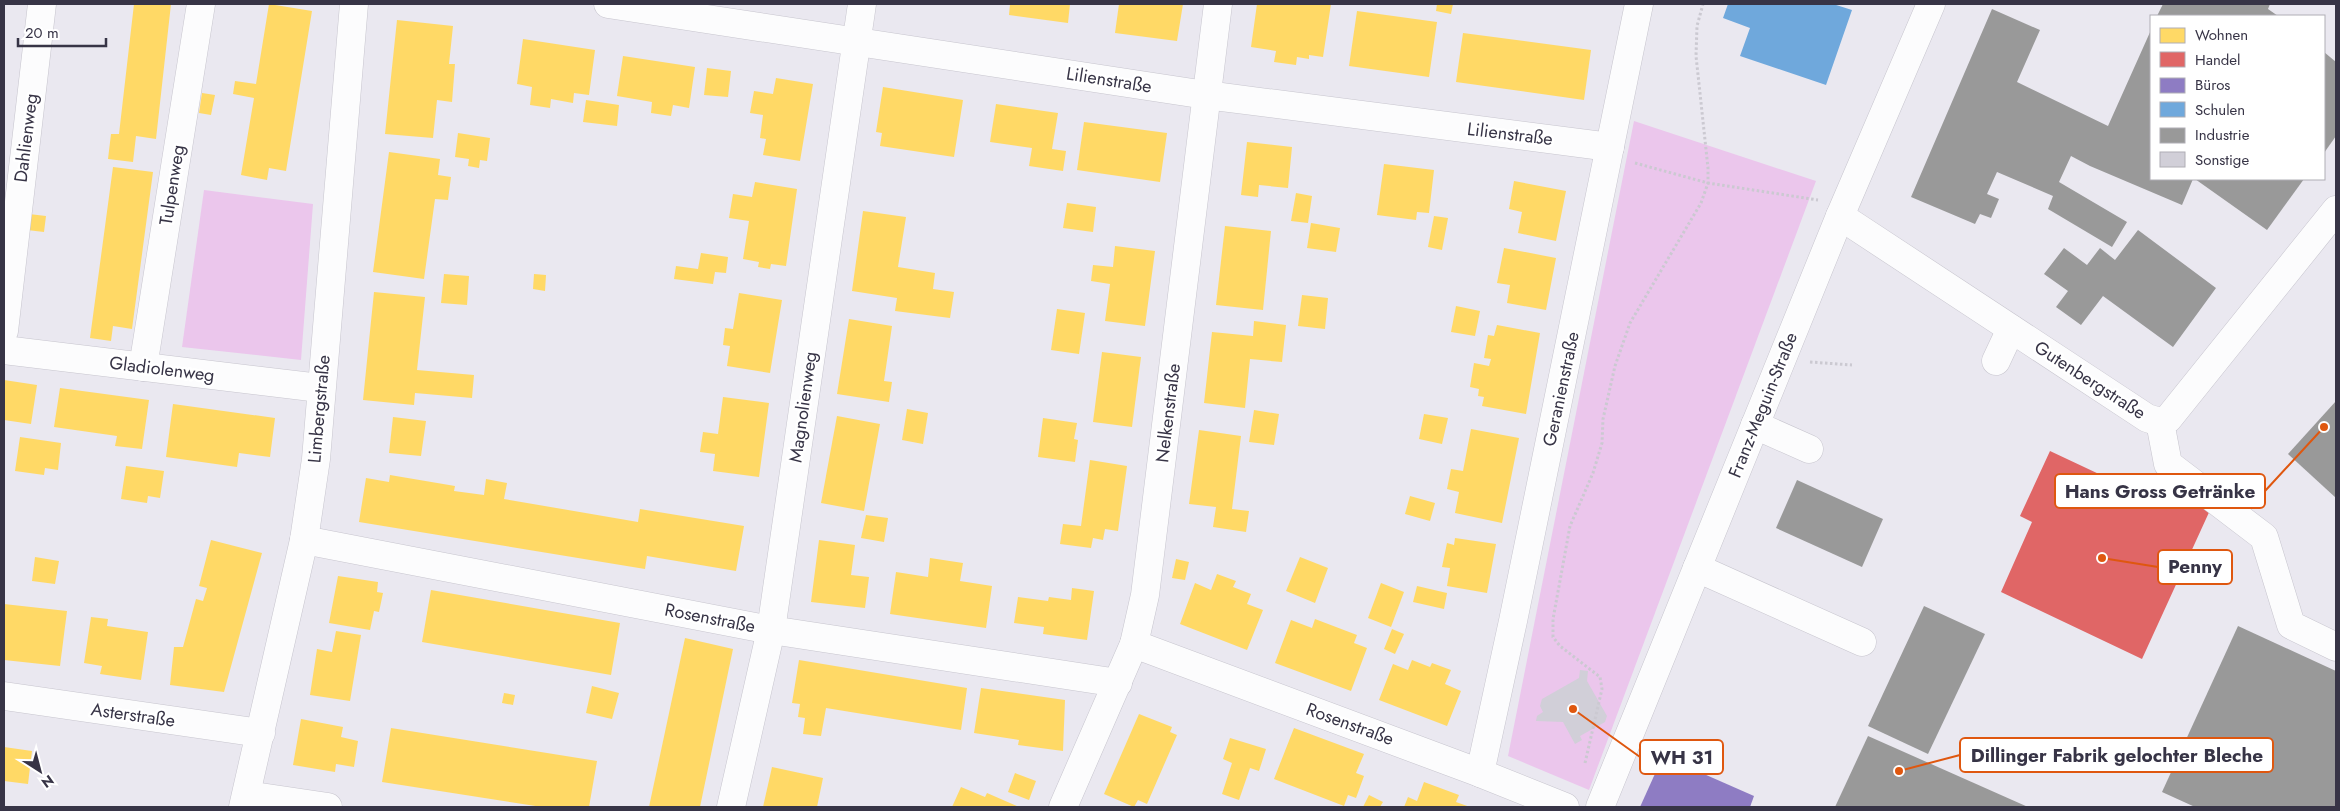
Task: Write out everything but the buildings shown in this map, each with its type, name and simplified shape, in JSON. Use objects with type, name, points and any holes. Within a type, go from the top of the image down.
[{"type":"street","name":"Dahlienweg","points":[[4,332],[42,4]]},
{"type":"street","name":"Tulpenweg","points":[[143,367],[201,4]]},
{"type":"street","name":"Limbergstraße","points":[[245,801],[304,540],[316,459],[320,388],[354,4]]},
{"type":"street","name":"Lilienstraße","points":[[608,4],[1206,95],[1609,151]]},
{"type":"street","name":"Magnolienweg","points":[[731,807],[771,630],[862,4]]},
{"type":"street","name":"Nelkenstraße","points":[[1063,807],[1134,644],[1145,595],[1218,4]]},
{"type":"street","name":"Geranienstraße","points":[[1480,773],[1639,4]]},
{"type":"street","name":"Franz-Meguin-Straße","points":[[1600,807],[1842,210],[1931,4]]},
{"type":"street","name":"Gutenbergstraße","points":[[1842,210],[2011,329],[2147,418],[2160,422],[2168,419],[2336,210]]},
{"type":"street","points":[[1996,361],[2011,329]]},
{"type":"street","name":"Gladiolenweg","points":[[4,350],[320,388]]},
{"type":"street","points":[[2160,422],[2168,464],[2264,537],[2291,625],[2336,646]]},
{"type":"street","points":[[1755,425],[1809,449]]},
{"type":"street","name":"Rosenstraße","points":[[304,540],[771,630],[1118,682]]},
{"type":"street","points":[[1697,568],[1862,642]]},
{"type":"street","name":"Rosenstraße","points":[[1134,644],[1480,773],[1565,807]]},
{"type":"street","name":"Asterstraße","points":[[4,696],[261,733]]},
{"type":"street","points":[[245,801],[328,807]]},
{"type":"path","points":[[1583,771],[1602,689],[1600,677],[1560,646],[1553,637],[1552,619],[1570,526],[1598,458],[1602,443],[1603,418],[1615,366],[1630,323],[1701,203],[1708,183],[1696,56],[1697,26],[1703,4]]},
{"type":"path","points":[[1609,151],[1708,183],[1842,210]]},
{"type":"path","points":[[1782,360],[1852,365]]},
{"type":"shaded area","points":[[1634,121],[1816,181],[1589,790],[1508,756]]},
{"type":"shaded area","points":[[204,190],[313,204],[301,360],[182,347]]},
{"type":"place","name":"Hans Gross Getränke","points":[[2324,427]]},
{"type":"place","name":"Penny","points":[[2102,558]]},
{"type":"place","name":"WH 31","points":[[1573,709]]},
{"type":"place","name":"Dillinger Fabrik gelochter Bleche","points":[[1899,771]]}]
